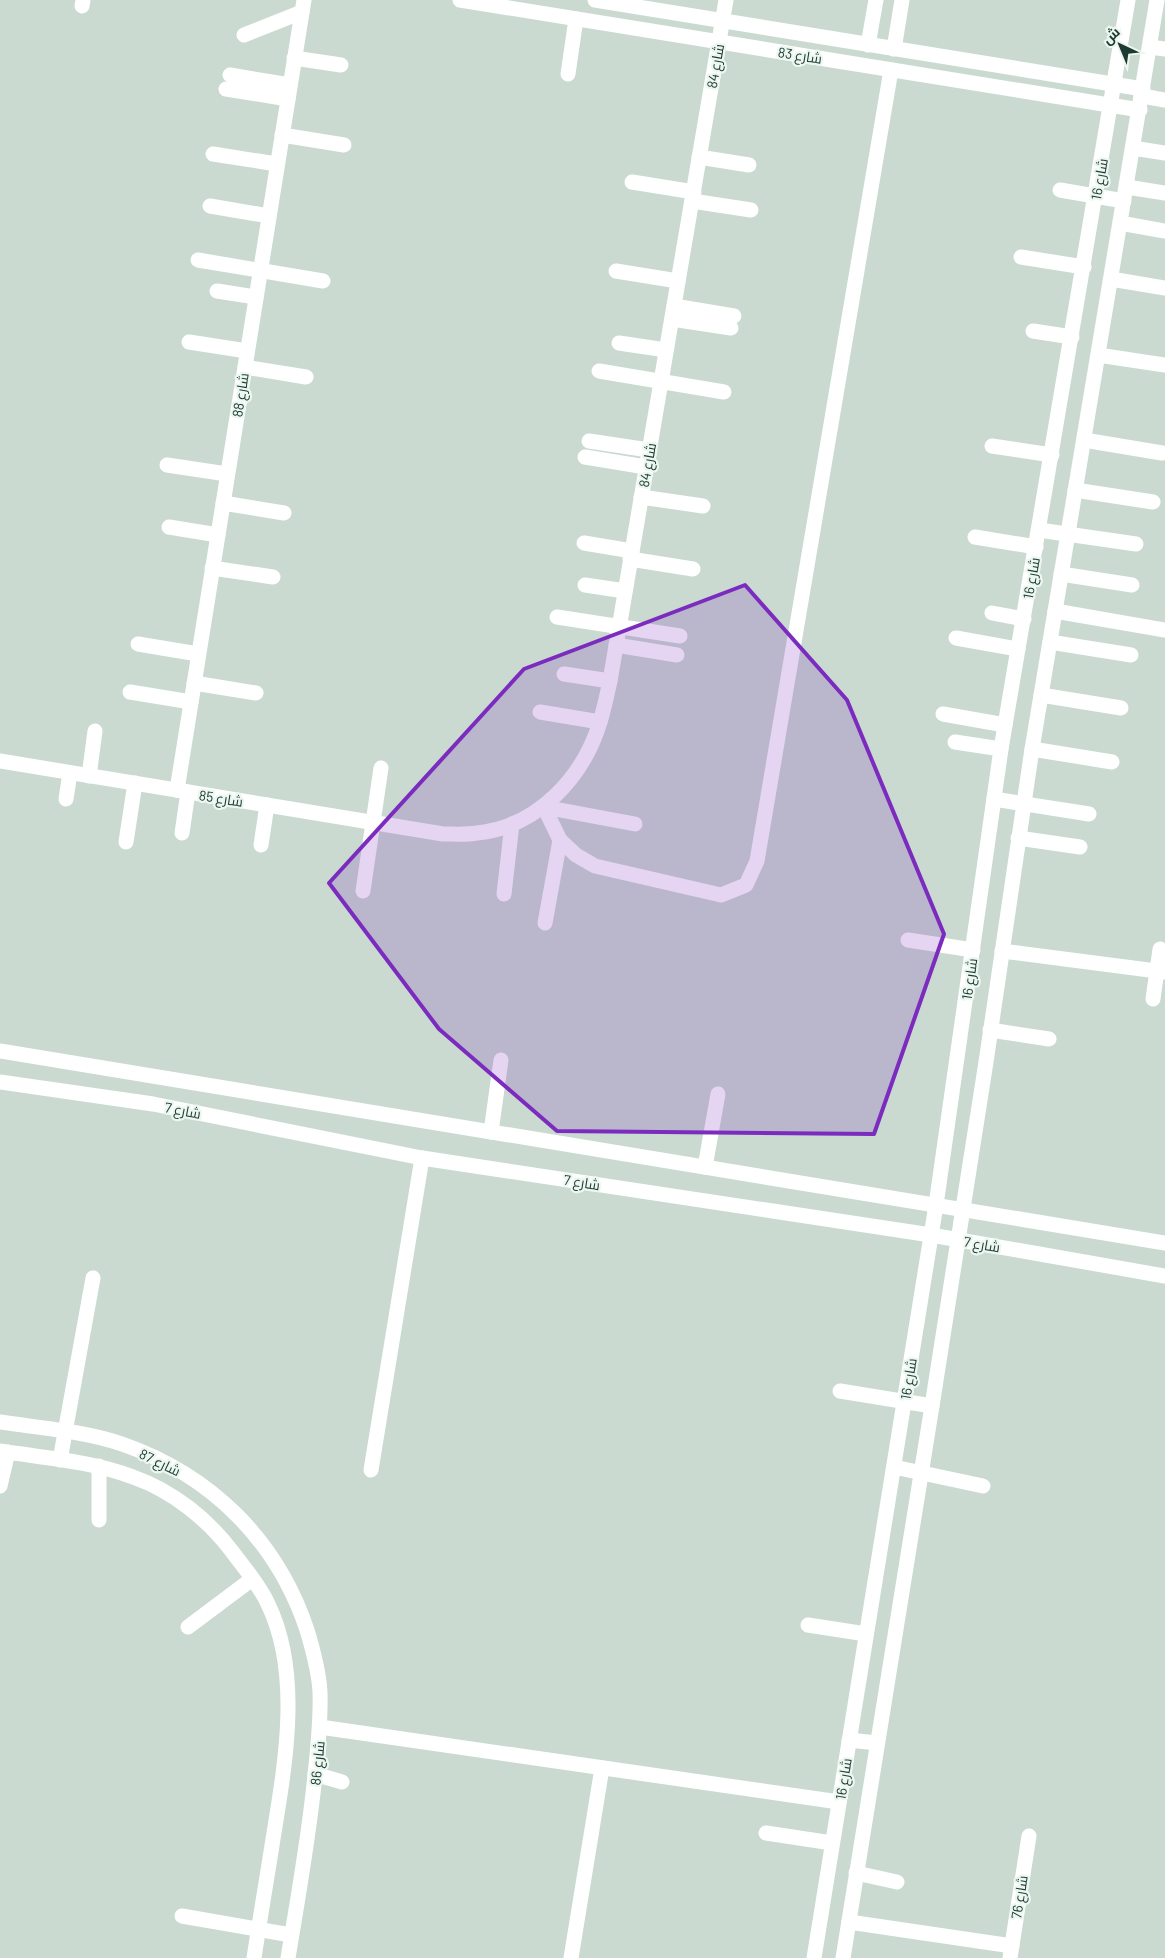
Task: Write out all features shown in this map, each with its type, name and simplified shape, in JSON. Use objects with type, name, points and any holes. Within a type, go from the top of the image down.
[{"type":"street","name":"شارع 83","points":[[460,0],[1111,106],[1141,99]]},
{"type":"street","name":"شارع 83","points":[[597,0],[1115,85],[1141,99]]},
{"type":"street","name":"شارع 84","points":[[443,834],[478,833],[512,824],[544,807],[570,781],[590,748],[600,722],[610,681],[726,0]]},
{"type":"street","points":[[868,44],[876,0]]},
{"type":"street","points":[[894,49],[902,0]]},
{"type":"street","name":"شارع 16","points":[[814,1958],[936,1205],[1001,749],[1128,0]]},
{"type":"street","name":"شارع 16","points":[[843,1958],[986,1062],[1023,804],[1157,0]]},
{"type":"street","points":[[244,35],[303,6]]},
{"type":"street","name":"شارع 88","points":[[182,833],[182,791],[198,654],[303,6]]},
{"type":"street","points":[[568,74],[576,19]]},
{"type":"street","points":[[1150,47],[1165,49]]},
{"type":"street","points":[[294,58],[341,65]]},
{"type":"street","points":[[544,807],[560,840],[576,855],[595,866],[721,895],[746,885],[757,861],[890,70]]},
{"type":"street","points":[[228,82],[289,92]]},
{"type":"street","points":[[1141,99],[1165,100]]},
{"type":"street","points":[[282,135],[344,145]]},
{"type":"street","points":[[1133,148],[1165,153]]},
{"type":"street","points":[[213,154],[277,164]]},
{"type":"street","points":[[699,157],[749,165]]},
{"type":"street","points":[[632,182],[752,210]]},
{"type":"street","points":[[1060,190],[1096,196],[1165,193]]},
{"type":"street","points":[[210,206],[269,216]]},
{"type":"street","points":[[1120,223],[1165,230]]},
{"type":"street","points":[[1021,257],[1084,267]]},
{"type":"street","points":[[198,260],[323,281]]},
{"type":"street","points":[[616,271],[678,281]]},
{"type":"street","points":[[1111,279],[1165,288]]},
{"type":"street","points":[[217,292],[256,297]]},
{"type":"street","points":[[673,312],[732,322]]},
{"type":"street","points":[[1033,331],[1072,337]]},
{"type":"street","points":[[188,342],[247,351]]},
{"type":"street","points":[[619,342],[666,350]]},
{"type":"street","points":[[1098,355],[1165,365]]},
{"type":"street","points":[[245,367],[306,377]]},
{"type":"street","points":[[599,372],[724,392]]},
{"type":"street","points":[[589,440],[649,450]]},
{"type":"street","points":[[1084,440],[1162,453]]},
{"type":"street","points":[[992,446],[1052,455]]},
{"type":"street","points":[[585,457],[646,467]]},
{"type":"street","points":[[167,465],[227,474]]},
{"type":"street","points":[[1075,490],[1153,502]]},
{"type":"street","points":[[641,496],[703,506]]},
{"type":"street","points":[[223,503],[284,513]]},
{"type":"street","points":[[169,527],[218,536]]},
{"type":"street","points":[[1039,530],[1136,544]]},
{"type":"street","points":[[975,537],[1036,547]]},
{"type":"street","points":[[584,543],[693,570]]},
{"type":"street","points":[[212,568],[273,578]]},
{"type":"street","points":[[1061,574],[1132,585]]},
{"type":"street","points":[[585,585],[625,591]]},
{"type":"street","points":[[1055,611],[1165,630]]},
{"type":"street","points":[[992,613],[1024,619]]},
{"type":"street","points":[[557,617],[680,636]]},
{"type":"street","points":[[956,638],[1018,649]]},
{"type":"street","points":[[1050,642],[1131,655]]},
{"type":"street","points":[[138,644],[198,654]]},
{"type":"street","points":[[616,645],[677,655]]},
{"type":"street","points":[[564,674],[610,681]]},
{"type":"street","points":[[194,683],[256,693]]},
{"type":"street","points":[[130,692],[191,702]]},
{"type":"street","points":[[1041,695],[1121,708]]},
{"type":"street","points":[[540,712],[600,722]]},
{"type":"street","points":[[943,714],[1005,725]]},
{"type":"street","points":[[88,776],[95,731]]},
{"type":"street","points":[[955,742],[1001,749]]},
{"type":"street","points":[[1032,749],[1112,762]]},
{"type":"street","name":"شارع 85","points":[[0,761],[443,834]]},
{"type":"street","points":[[363,891],[381,768]]},
{"type":"street","points":[[66,799],[70,773]]},
{"type":"street","points":[[126,842],[134,783]]},
{"type":"street","points":[[994,799],[1089,814]]},
{"type":"street","points":[[261,845],[266,805]]},
{"type":"street","points":[[544,807],[635,824]]},
{"type":"street","points":[[504,894],[512,824]]},
{"type":"street","points":[[1018,838],[1080,848]]},
{"type":"street","points":[[545,923],[560,840]]},
{"type":"street","points":[[908,940],[973,950]]},
{"type":"street","points":[[1153,999],[1161,972],[1160,949]]},
{"type":"street","points":[[1002,951],[1161,972]]},
{"type":"street","points":[[990,1030],[1049,1039]]},
{"type":"street","name":"شارع 7","points":[[0,1052],[1165,1243]]},
{"type":"street","points":[[958,1057],[986,1062]]},
{"type":"street","points":[[491,1132],[500,1060]]},
{"type":"street","name":"شارع 7","points":[[0,1082],[153,1104],[422,1158],[931,1235],[1165,1276]]},
{"type":"street","points":[[705,1167],[718,1094]]},
{"type":"street","points":[[371,1470],[422,1158]]},
{"type":"street","points":[[60,1460],[93,1278]]},
{"type":"street","points":[[840,1391],[932,1406]]},
{"type":"street","name":"شارع 87","points":[[0,1422],[66,1432],[121,1444],[160,1459],[196,1480],[229,1506],[258,1537],[281,1572]]},
{"type":"street","points":[[0,1486],[4,1452]]},
{"type":"street","name":"شارع 87","points":[[4,1452],[99,1466],[135,1477],[168,1494],[197,1514],[221,1537],[256,1583]]},
{"type":"street","points":[[99,1466],[99,1520]]},
{"type":"street","points":[[894,1468],[983,1486]]},
{"type":"street","name":"شارع 86","points":[[281,1572],[300,1610],[313,1649],[320,1690],[320,1727],[311,1817],[288,1958]]},
{"type":"street","points":[[188,1627],[256,1583],[269,1605],[281,1641],[287,1679],[288,1717],[279,1803],[254,1958]]},
{"type":"street","points":[[808,1626],[866,1634]]},
{"type":"street","points":[[320,1727],[839,1802]]},
{"type":"street","points":[[849,1740],[877,1743]]},
{"type":"street","points":[[571,1958],[602,1768]]},
{"type":"street","points":[[315,1774],[342,1782]]},
{"type":"street","points":[[766,1833],[832,1843]]},
{"type":"street","name":"شارع 76","points":[[1011,1952],[1028,1836]]},
{"type":"street","points":[[856,1873],[897,1882]]},
{"type":"street","points":[[182,1916],[291,1935]]},
{"type":"street","points":[[849,1922],[1011,1952]]},
{"type":"highlighted area","points":[[745,585],[847,700],[944,934],[874,1134],[557,1131],[439,1029],[329,883],[524,669]]},
{"type":"shaded area","points":[[0,0],[1165,0],[1165,1958],[0,1958]]}]
